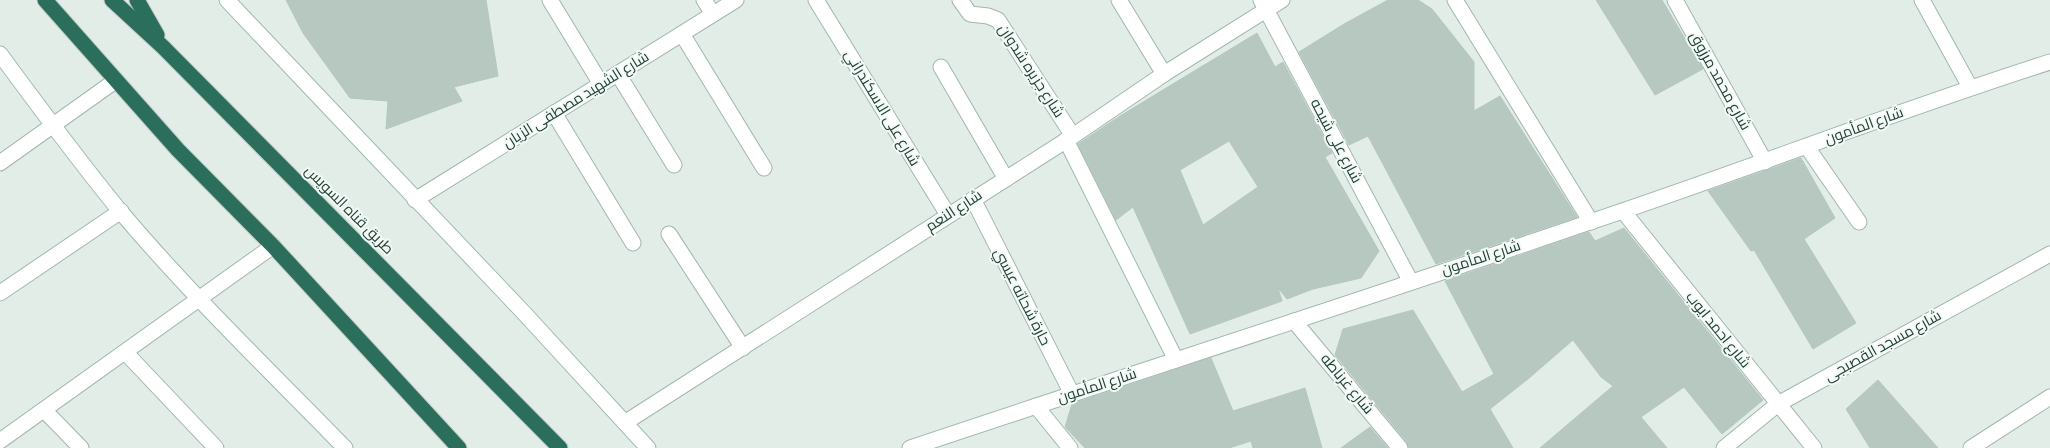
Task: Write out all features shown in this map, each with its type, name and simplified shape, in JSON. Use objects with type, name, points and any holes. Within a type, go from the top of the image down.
[{"type":"highway","points":[[44,0],[178,150],[273,246],[459,448]]},
{"type":"highway","name":"طريق قناه السويس","points":[[112,0],[163,47],[560,448]]},
{"type":"highway","points":[[137,0],[163,47]]},
{"type":"street","points":[[227,0],[626,422],[648,448]]},
{"type":"street","points":[[550,0],[601,84]]},
{"type":"street","points":[[704,0],[713,14]]},
{"type":"street","name":"شارع الشهيد مصطفى الزيان","points":[[415,200],[736,0]]},
{"type":"street","name":"شارع على الاسكندراني","points":[[816,0],[948,215]]},
{"type":"street","name":"شارع جزيره شدوان","points":[[960,0],[970,14],[988,16],[998,20],[1070,138],[1176,360]]},
{"type":"street","points":[[1118,0],[1164,74]]},
{"type":"street","name":"شارع النعم","points":[[626,422],[1070,138],[1264,5],[1282,0]]},
{"type":"street","points":[[1455,0],[1591,222]]},
{"type":"street","name":"شارع محمد مرزوق","points":[[1675,0],[1765,162]]},
{"type":"street","points":[[1922,0],[1970,88]]},
{"type":"street","name":"شارع على شيحه","points":[[1264,5],[1411,282]]},
{"type":"street","points":[[682,34],[764,168]]},
{"type":"street","points":[[0,54],[53,127],[120,211],[200,299],[344,448]]},
{"type":"street","name":"شارع المأمون","points":[[910,448],[1591,222],[1808,147],[1970,88],[2050,62]]},
{"type":"street","points":[[941,66],[1006,179]]},
{"type":"street","points":[[618,74],[674,165]]},
{"type":"street","points":[[0,163],[115,81]]},
{"type":"street","points":[[554,113],[633,243]]},
{"type":"street","points":[[1808,147],[1858,222]]},
{"type":"street","name":"حارة شحاته عيسي","points":[[973,199],[1072,394]]},
{"type":"street","points":[[0,293],[120,211]]},
{"type":"street","name":"شارع احمد ايوب","points":[[1623,211],[1814,448]]},
{"type":"street","points":[[669,234],[742,348]]},
{"type":"street","points":[[0,441],[273,246]]},
{"type":"street","name":"شارع مسجد القصبجى","points":[[1724,448],[1778,404],[2048,258]]},
{"type":"street","name":"شارع غرناطه","points":[[1294,320],[1400,448]]},
{"type":"street","points":[[125,352],[216,448]]},
{"type":"street","points":[[1971,448],[2050,397]]},
{"type":"street","points":[[1036,406],[1070,448]]},
{"type":"street","points":[[44,410],[80,448]]},
{"type":"building","points":[[286,0],[486,0],[498,76],[454,87],[462,101],[386,129],[388,101],[350,98],[303,33]]},
{"type":"building","points":[[1388,0],[1418,0],[1432,9],[1474,62],[1474,111],[1500,96],[1577,217],[1436,264],[1368,136],[1349,145],[1299,52]]},
{"type":"building","points":[[1596,0],[1662,0],[1703,69],[1655,95]]},
{"type":"building","points":[[1257,33],[1275,67],[1283,62],[1332,153],[1325,157],[1379,251],[1361,278],[1313,289],[1287,299],[1278,288],[1282,301],[1190,334],[1133,207],[1116,220],[1078,144],[1120,116]],"holes":[[[1229,141],[1258,187],[1203,225],[1180,170]]]},
{"type":"building","points":[[1801,158],[1835,218],[1804,239],[1856,323],[1813,349],[1754,250],[1751,251],[1708,191]]},
{"type":"building","points":[[1624,228],[1763,400],[1722,434],[1684,387],[1641,417],[1667,448],[1540,448],[1613,386],[1601,377],[1573,340],[1490,409],[1513,448],[1409,448],[1407,442],[1335,355],[1343,329],[1413,310],[1462,392],[1494,374],[1445,281],[1589,232],[1595,241]]},
{"type":"building","points":[[1211,358],[1233,411],[1305,388],[1322,448],[1253,448],[1251,441],[1229,448],[1085,448],[1065,427],[1072,404]]},
{"type":"building","points":[[1878,380],[1938,448],[1870,448],[1846,409]]},
{"type":"building","points":[[1370,427],[1388,448],[1341,448]]}]
